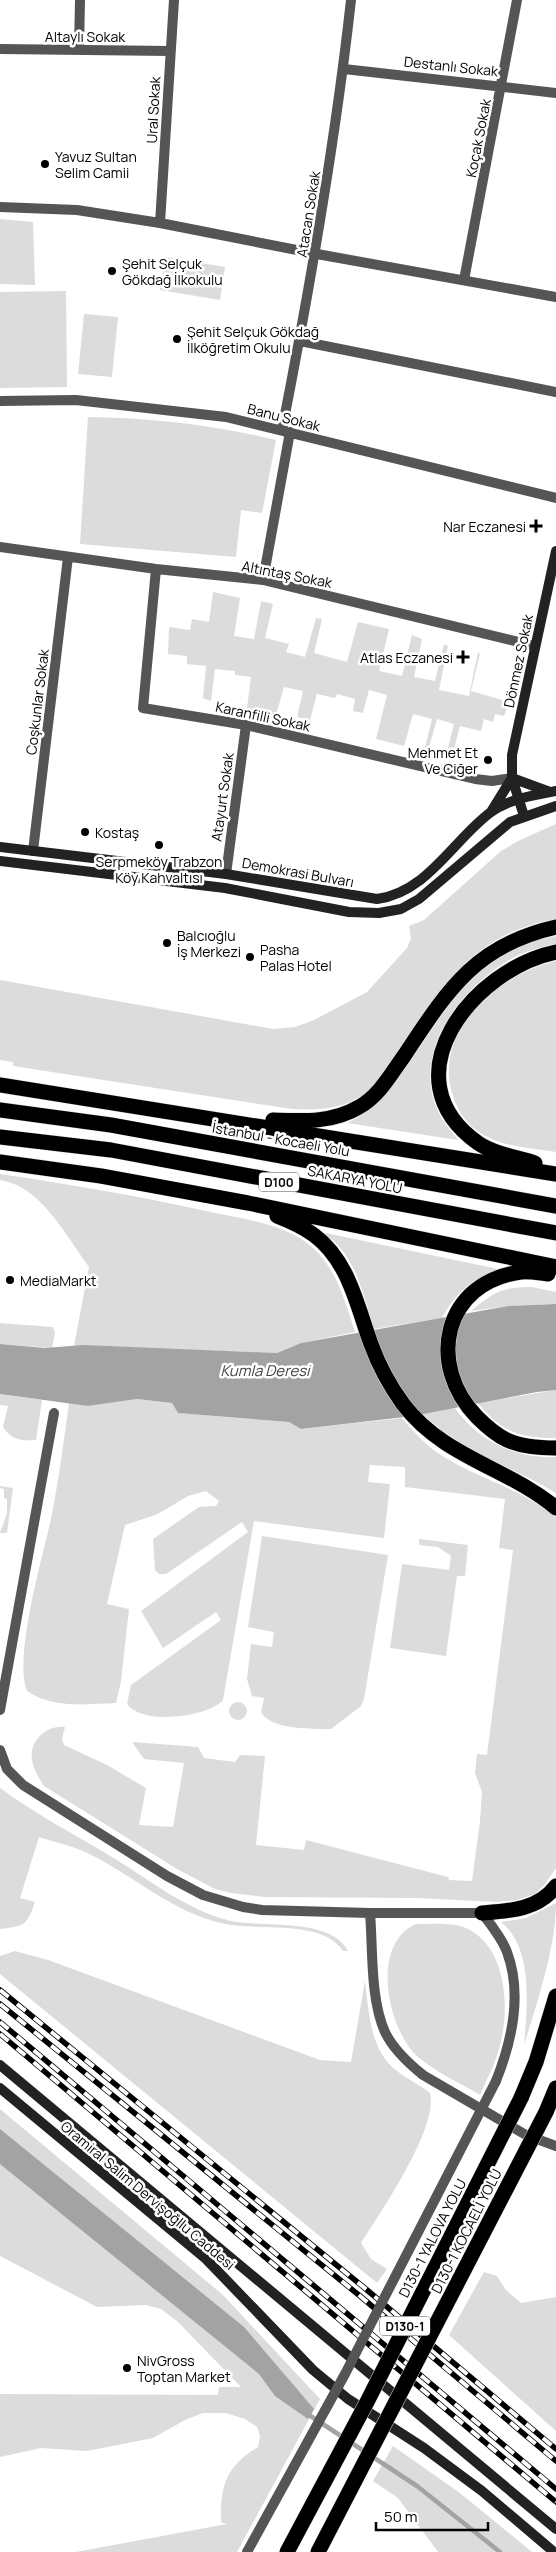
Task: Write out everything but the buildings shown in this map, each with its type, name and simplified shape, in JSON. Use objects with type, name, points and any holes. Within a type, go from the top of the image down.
[{"type":"highway","points":[[211,1118],[323,1120],[360,1106],[386,1081],[457,980],[481,960],[511,941],[556,927]]},
{"type":"highway","points":[[556,952],[543,955],[510,969],[494,979],[471,1000],[446,1039],[442,1051],[440,1080],[441,1092],[453,1118],[479,1144],[556,1169]]},
{"type":"highway","points":[[2,1086],[556,1174]]},
{"type":"highway","name":"İstanbul - Kocaeli Yolu","points":[[0,1110],[130,1128],[556,1206]]},
{"type":"highway","name":"SAKARYA YOLU","points":[[0,1137],[111,1150],[556,1233]]},
{"type":"highway","points":[[0,1162],[101,1176],[248,1203],[556,1268]]},
{"type":"highway","points":[[248,1203],[294,1223],[315,1236],[331,1252],[343,1269],[389,1383],[413,1416],[450,1447],[534,1492],[556,1508]]},
{"type":"highway","points":[[556,1275],[523,1272],[500,1277],[482,1286],[454,1314],[447,1352],[449,1371],[466,1406],[487,1428],[507,1440],[532,1447],[556,1448]]},
{"type":"highway","points":[[482,1913],[524,1908],[544,1897],[556,1886]]},
{"type":"highway","name":"D130-1 YALOVA YOLU","points":[[287,2552],[521,2098],[536,2062],[556,1996]]},
{"type":"highway","name":"D130-1 KOCAELİ YOLU","points":[[318,2552],[546,2112],[556,2088]]},
{"type":"main road","name":"Dönmez Sokak","points":[[512,778],[514,743],[556,550]]},
{"type":"main road","points":[[512,778],[553,791]]},
{"type":"main road","points":[[512,778],[524,816]]},
{"type":"main road","points":[[491,812],[512,778]]},
{"type":"main road","name":"Demokrasi Bulvarı","points":[[0,847],[226,874],[365,898],[388,897],[410,888],[491,812],[518,799],[553,791]]},
{"type":"main road","name":"Demokrasi Bulvarı","points":[[0,861],[224,888],[365,914],[401,909],[419,899],[502,827],[524,816],[556,806]]},
{"type":"main road","points":[[31,865],[33,851]]},
{"type":"main road","points":[[224,888],[226,874]]},
{"type":"main road","name":"Oramiral Salim Dervişoğllu Caddesi","points":[[0,2065],[556,2529]]},
{"type":"main road","name":"Oramiral Salim Dervişoğllu Caddesi","points":[[0,2088],[206,2259],[313,2370],[348,2399],[424,2448],[482,2491],[554,2552]]},
{"type":"street","points":[[79,49],[80,0]]},
{"type":"street","name":"Ural Sokak","points":[[160,223],[174,0]]},
{"type":"street","name":"Atacan Sokak","points":[[263,580],[300,341],[317,254],[344,69],[351,0]]},
{"type":"street","name":"Koçak Sokak","points":[[464,280],[517,0]]},
{"type":"street","name":"Altaylı Sokak","points":[[0,49],[170,50]]},
{"type":"street","name":"Destanlı Sokak","points":[[344,69],[556,92]]},
{"type":"street","points":[[0,207],[77,210],[160,223],[317,254],[556,297]]},
{"type":"street","points":[[300,341],[556,392]]},
{"type":"street","name":"Banu Sokak","points":[[0,401],[76,400],[226,417],[556,498]]},
{"type":"street","name":"Altıntaş Sokak","points":[[0,547],[156,569],[263,580],[535,646]]},
{"type":"street","name":"Coşkunlar Sokak","points":[[33,851],[68,557]]},
{"type":"street","name":"Karanfilli Sokak","points":[[156,569],[143,708],[246,725],[475,779],[492,781],[512,778]]},
{"type":"street","name":"Atayurt Sokak","points":[[226,874],[246,725]]},
{"type":"street","points":[[0,1710],[54,1413]]},
{"type":"street","points":[[0,1750],[7,1769],[23,1785],[167,1876],[203,1895],[262,1910],[370,1913],[482,1913],[507,1953],[514,1990],[512,2037],[496,2081],[344,2374],[247,2552]]},
{"type":"street","points":[[370,1913],[379,2011],[385,2032],[394,2046],[408,2063],[423,2075],[526,2135],[556,2146]]},
{"type":"shaded area","points":[[0,219],[33,222],[35,285],[0,284]]},
{"type":"shaded area","points":[[165,257],[225,267],[220,300],[160,290]]},
{"type":"shaded area","points":[[66,291],[67,387],[0,388],[0,292]]},
{"type":"shaded area","points":[[84,314],[118,317],[112,377],[78,374]]},
{"type":"shaded area","points":[[88,417],[182,423],[276,440],[262,513],[241,510],[236,557],[80,544]]},
{"type":"shaded area","points":[[213,592],[240,598],[234,636],[254,639],[261,601],[273,604],[265,638],[289,644],[286,652],[305,657],[316,618],[322,619],[314,653],[347,662],[358,622],[389,629],[379,671],[402,676],[412,635],[422,639],[414,677],[435,681],[444,644],[448,646],[439,690],[469,696],[478,652],[480,654],[471,691],[509,702],[504,716],[495,714],[493,722],[484,719],[481,731],[460,726],[452,756],[446,755],[454,724],[437,719],[428,751],[424,751],[432,719],[413,714],[404,746],[376,739],[387,695],[369,690],[363,713],[353,711],[355,699],[337,694],[335,698],[317,694],[310,720],[297,717],[303,691],[284,687],[276,715],[247,708],[251,677],[235,675],[235,671],[215,669],[211,701],[203,698],[206,666],[187,664],[187,656],[168,654],[169,627],[190,630],[192,619],[209,622]]},
{"type":"shaded area","points":[[556,824],[556,919],[529,926],[505,936],[484,948],[465,964],[432,1001],[376,1083],[357,1099],[348,1103],[321,1109],[292,1109],[13,1066],[13,1062],[0,1060],[0,980],[273,1029],[295,1027],[314,1020],[367,992],[407,948],[411,939],[409,926],[424,920],[501,851]]},
{"type":"shaded area","points":[[556,936],[556,944],[517,956],[487,975],[455,1009],[442,1030],[434,1051],[430,1074],[433,1096],[442,1119],[458,1140],[347,1123],[366,1112],[382,1098],[403,1072],[438,1019],[468,982],[485,966],[505,953],[528,943]]},
{"type":"shaded area","points":[[556,961],[556,1152],[504,1143],[485,1136],[476,1130],[464,1118],[456,1103],[452,1093],[449,1069],[452,1047],[462,1026],[476,1008],[494,991],[514,978],[535,967]]},
{"type":"shaded area","points":[[0,1174],[155,1200],[277,1227],[302,1240],[322,1257],[340,1287],[355,1332],[301,1343],[277,1353],[74,1346],[89,1267],[62,1227],[40,1202],[15,1184],[0,1180]]},
{"type":"shaded area","points":[[321,1232],[498,1269],[473,1282],[459,1294],[442,1318],[374,1329],[356,1274],[350,1262],[333,1240]]},
{"type":"shaded area","points":[[532,1287],[556,1292],[556,1304],[508,1306],[471,1311],[498,1292],[513,1288]]},
{"type":"shaded area","points":[[0,1323],[53,1327],[55,1333],[52,1348],[0,1344]]},
{"type":"shaded area","points":[[556,1390],[556,1438],[522,1435],[503,1427],[486,1413],[478,1403]]},
{"type":"shaded area","points":[[0,1394],[42,1400],[36,1440],[17,1439],[6,1431],[3,1427],[8,1406],[0,1405]]},
{"type":"shaded area","points":[[137,1399],[172,1403],[178,1413],[289,1422],[301,1429],[402,1418],[421,1439],[438,1453],[458,1465],[530,1499],[556,1517],[556,1868],[535,1894],[517,1900],[497,1902],[417,1898],[265,1897],[231,1893],[215,1889],[177,1869],[44,1786],[33,1766],[33,1746],[37,1739],[46,1731],[56,1727],[65,1727],[62,1739],[64,1745],[107,1765],[146,1788],[139,1825],[173,1827],[184,1763],[144,1759],[132,1742],[198,1747],[204,1758],[235,1762],[240,1755],[265,1756],[256,1845],[304,1850],[306,1840],[448,1877],[449,1880],[472,1881],[482,1792],[475,1773],[477,1754],[487,1755],[513,1550],[499,1548],[505,1499],[405,1487],[405,1467],[370,1465],[368,1482],[390,1484],[384,1538],[254,1521],[223,1700],[215,1706],[189,1715],[159,1717],[146,1715],[134,1711],[127,1704],[131,1685],[221,1620],[216,1612],[163,1648],[141,1611],[248,1532],[242,1522],[166,1574],[159,1574],[155,1570],[153,1539],[199,1507],[216,1506],[219,1501],[206,1491],[188,1496],[158,1514],[125,1525],[107,1604],[129,1609],[121,1681],[116,1703],[58,1703],[37,1697],[27,1691],[24,1675],[24,1654],[27,1630],[31,1604],[52,1514],[69,1403],[88,1406]]},
{"type":"shaded area","points":[[454,1407],[474,1429],[499,1446],[526,1455],[556,1457],[556,1493],[469,1448],[453,1438],[422,1413]]},
{"type":"shaded area","points":[[0,1486],[13,1488],[7,1533],[0,1533],[7,1513],[7,1499],[4,1498],[4,1489],[0,1488]]},
{"type":"shaded area","points":[[262,1536],[388,1555],[364,1699],[361,1706],[331,1729],[293,1727],[273,1722],[261,1712],[264,1698],[252,1696],[247,1679],[251,1644],[272,1647],[274,1632],[248,1627]]},
{"type":"shaded area","points":[[419,1539],[468,1545],[465,1576],[457,1576],[446,1656],[390,1648],[402,1564],[449,1570],[451,1556],[438,1547],[419,1545]]},
{"type":"shaded area","points":[[238,1702],[244,1705],[247,1711],[244,1717],[238,1720],[232,1717],[229,1711],[232,1705]]},
{"type":"shaded area","points":[[0,1788],[185,1903],[227,1920],[311,1928],[339,1940],[348,1951],[343,1951],[334,1941],[321,1934],[306,1930],[239,1926],[205,1919],[169,1902],[118,1870],[83,1851],[39,1837],[20,1898],[35,1902],[30,1916],[20,1925],[0,1929]]},
{"type":"shaded area","points":[[556,1903],[553,1938],[549,1956],[524,2045],[527,1997],[524,1963],[512,1933],[501,1922],[526,1918]]},
{"type":"shaded area","points":[[416,1924],[448,1924],[466,1928],[479,1936],[497,1961],[504,1993],[504,2026],[497,2055],[480,2095],[424,2062],[406,2043],[398,2026],[391,2007],[388,1967],[393,1949],[402,1934]]},
{"type":"shaded area","points":[[15,1951],[48,1960],[320,2060],[351,2062],[365,1981],[372,2030],[381,2053],[397,2071],[430,2093],[430,2108],[426,2127],[417,2147],[394,2191],[361,2243],[371,2259],[387,2269],[377,2283],[0,1974],[0,1956]]},
{"type":"shaded area","points":[[0,2109],[223,2295],[320,2399],[237,2552],[76,2552],[227,2524],[221,2522],[221,2509],[227,2478],[247,2454],[258,2447],[260,2436],[257,2427],[245,2419],[226,2413],[203,2413],[185,2420],[153,2438],[87,2451],[41,2448],[0,2457],[0,2394],[218,2395],[219,2387],[241,2387],[177,2321],[161,2309],[146,2305],[97,2307],[0,2256]]},
{"type":"shaded area","points":[[484,2272],[497,2276],[505,2289],[521,2303],[556,2297],[556,2431],[449,2335]]},
{"type":"shaded area","points":[[393,2446],[460,2493],[532,2552],[438,2552],[398,2498],[373,2481]]},
{"type":"water","name":"Kumla Deresi","points":[[556,1304],[556,1390],[413,1416],[301,1429],[289,1422],[178,1413],[172,1403],[137,1399],[88,1406],[0,1394],[0,1344],[45,1348],[83,1345],[277,1353],[301,1343],[508,1306]]},
{"type":"water","points":[[0,2129],[244,2327],[314,2409],[308,2419],[275,2396],[259,2374],[0,2164]]},
{"type":"waterway","points":[[306,2413],[417,2486],[500,2552]]},
{"type":"railway","points":[[0,1990],[367,2290],[556,2449]]},
{"type":"railway","points":[[0,2004],[360,2296],[556,2461]]},
{"type":"railway","points":[[0,2022],[556,2489]]},
{"type":"railway","points":[[0,2034],[556,2502]]},
{"type":"place","name":"Yavuz Sultan Selim Camii","points":[[45,164]]},
{"type":"place","name":"Şehit Selçuk Gökdağ İlkokulu","points":[[112,271]]},
{"type":"place","name":"Şehit Selçuk Gökdağ İlköğretim Okulu","points":[[177,339]]},
{"type":"place","name":"Nar Eczanesi","points":[[536,526]]},
{"type":"place","name":"Atlas Eczanesi","points":[[463,657]]},
{"type":"place","name":"Mehmet Et Ve Ciğer","points":[[488,760]]},
{"type":"place","name":"Kostaş","points":[[85,832]]},
{"type":"place","name":"Serpmeköy Trabzon Köy Kahvaltısı","points":[[159,845]]},
{"type":"place","name":"Balcıoğlu İş Merkezi","points":[[167,943]]},
{"type":"place","name":"Pasha Palas Hotel","points":[[250,957]]},
{"type":"place","name":"MediaMarkt","points":[[10,1280]]},
{"type":"place","name":"NivGross Toptan Market","points":[[127,2368]]}]
